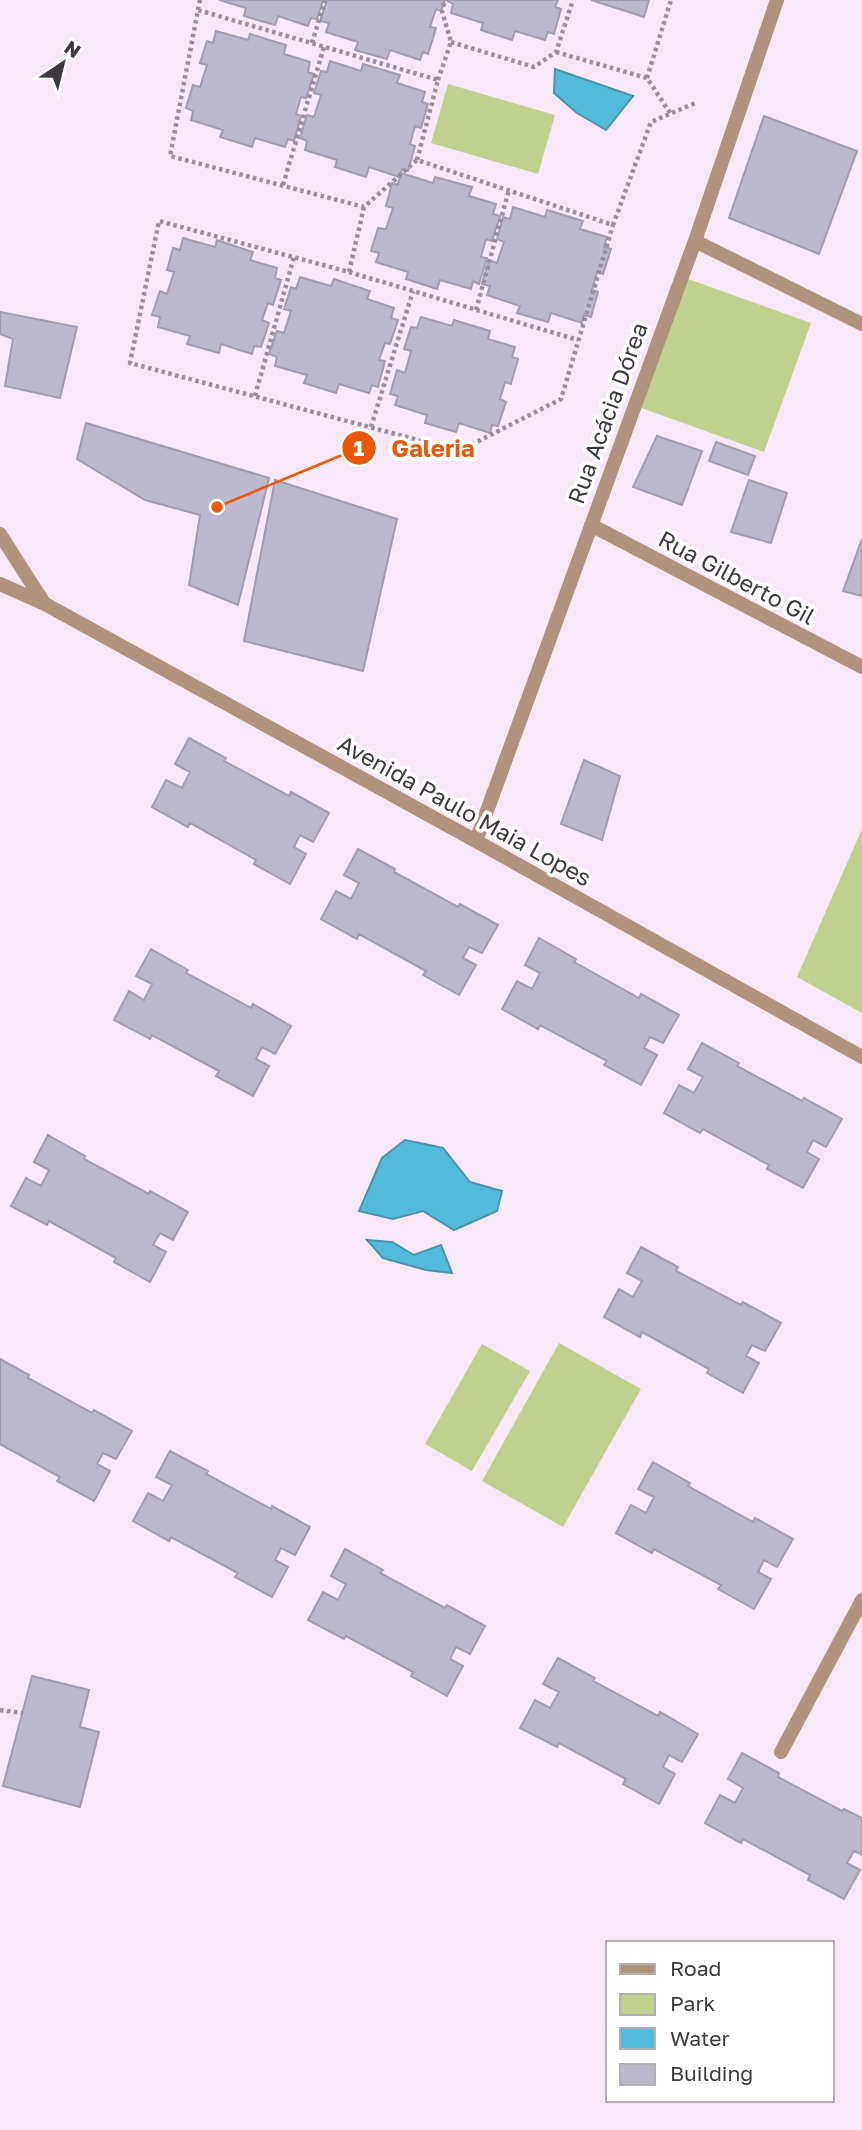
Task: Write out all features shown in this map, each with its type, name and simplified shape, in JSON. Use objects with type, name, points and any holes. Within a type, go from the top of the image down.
[{"type":"street","name":"Rua Acácia Dórea","points":[[476,841],[695,241],[777,0]]},
{"type":"street","points":[[695,241],[862,324]]},
{"type":"street","name":"Rua Gilberto Gil","points":[[590,526],[862,667]]},
{"type":"street","name":"Avenida Paulo Maia Lopes","points":[[0,534],[45,604]]},
{"type":"street","name":"Avenida Paulo Maia Lopes","points":[[0,584],[45,604],[476,841],[862,1058]]},
{"type":"street","points":[[781,1752],[860,1608]]},
{"type":"path","points":[[200,0],[170,156],[365,207]]},
{"type":"path","points":[[312,43],[325,0]]},
{"type":"path","points":[[349,272],[365,207],[417,159],[451,41],[442,11],[445,0]]},
{"type":"path","points":[[451,41],[534,67],[556,52],[573,0]]},
{"type":"path","points":[[647,78],[671,0]]},
{"type":"path","points":[[198,10],[438,80]]},
{"type":"path","points":[[283,185],[324,47]]},
{"type":"path","points":[[556,52],[647,78],[670,113]]},
{"type":"path","points":[[578,340],[349,272],[159,221],[130,363],[459,451],[561,399],[613,225],[650,122],[695,103]]},
{"type":"path","points":[[417,159],[613,225]]},
{"type":"path","points":[[476,310],[509,190]]},
{"type":"path","points":[[255,396],[294,257]]},
{"type":"path","points":[[371,428],[413,291]]},
{"type":"path","points":[[0,1710],[23,1713]]},
{"type":"green space","points":[[448,84],[555,115],[538,174],[431,143]]},
{"type":"green space","points":[[680,276],[811,323],[764,452],[633,405]]},
{"type":"green space","points":[[862,829],[862,1013],[797,977]]},
{"type":"green space","points":[[559,1343],[641,1389],[563,1527],[482,1481]]},
{"type":"green space","points":[[482,1344],[530,1371],[472,1471],[425,1444]]},
{"type":"water","points":[[555,69],[633,96],[606,130],[577,113],[554,93]]},
{"type":"water","points":[[405,1140],[443,1148],[470,1182],[502,1191],[497,1211],[454,1230],[423,1211],[393,1219],[359,1211],[382,1158]]},
{"type":"water","points":[[367,1240],[392,1242],[414,1255],[441,1245],[452,1273],[426,1270],[383,1258]]},
{"type":"building","points":[[219,0],[323,0],[317,19],[311,18],[308,26],[278,16],[275,25],[244,16],[246,8]]},
{"type":"building","points":[[327,0],[445,0],[441,11],[436,9],[430,27],[436,28],[428,54],[423,52],[420,60],[390,50],[387,59],[355,50],[358,42],[326,32],[329,23],[320,21]]},
{"type":"building","points":[[446,0],[558,0],[555,7],[561,9],[554,34],[548,32],[545,40],[515,31],[512,40],[481,30],[483,23],[451,13],[453,4]]},
{"type":"building","points":[[591,0],[649,0],[644,17]]},
{"type":"building","points":[[216,31],[248,40],[250,34],[286,45],[284,54],[310,62],[308,72],[314,74],[306,98],[301,97],[296,114],[301,116],[294,141],[288,139],[285,147],[255,138],[252,147],[220,137],[223,130],[191,120],[193,111],[186,108],[193,85],[200,87],[207,65],[200,63],[207,41],[213,43]]},
{"type":"building","points":[[330,61],[361,71],[363,64],[400,75],[397,83],[425,92],[422,102],[428,104],[421,128],[415,126],[410,144],[415,146],[408,171],[402,169],[399,177],[369,167],[366,177],[335,167],[337,160],[305,150],[307,141],[300,138],[307,115],[314,117],[321,95],[314,93],[321,71],[327,72]]},
{"type":"building","points":[[764,116],[857,151],[819,254],[729,218]]},
{"type":"building","points":[[401,173],[433,183],[435,177],[472,187],[469,196],[496,204],[493,214],[500,216],[492,241],[486,239],[481,257],[487,258],[479,284],[473,281],[471,289],[440,280],[437,289],[406,279],[408,272],[376,262],[379,253],[371,251],[378,228],[386,229],[393,208],[386,206],[392,183],[398,185]]},
{"type":"building","points":[[513,207],[545,217],[547,210],[583,221],[580,229],[607,237],[604,247],[611,249],[603,274],[597,272],[592,290],[598,292],[591,317],[584,315],[582,323],[551,313],[548,322],[517,313],[520,306],[487,295],[490,286],[482,284],[489,260],[497,263],[504,242],[497,239],[503,217],[510,219]]},
{"type":"building","points":[[183,238],[215,247],[217,240],[253,252],[250,260],[277,268],[275,278],[281,280],[273,305],[268,303],[262,320],[269,323],[261,347],[254,346],[252,354],[221,344],[219,353],[187,344],[190,336],[158,327],[160,317],[152,315],[160,291],[167,294],[174,272],[167,270],[173,248],[180,250]]},
{"type":"building","points":[[300,277],[331,286],[334,279],[370,291],[367,299],[394,308],[391,318],[398,320],[390,344],[385,343],[379,360],[385,361],[378,387],[372,385],[369,393],[339,384],[336,393],[304,383],[307,375],[275,366],[277,357],[269,354],[277,331],[284,333],[291,311],[284,309],[291,287],[296,289]]},
{"type":"building","points":[[0,312],[77,327],[60,398],[5,386],[13,339],[0,334]]},
{"type":"building","points":[[421,317],[452,326],[454,320],[490,331],[488,339],[515,347],[512,357],[518,359],[511,384],[505,382],[500,399],[506,402],[498,426],[492,425],[490,433],[459,423],[456,432],[425,423],[427,415],[395,405],[398,396],[390,394],[397,370],[405,373],[411,351],[404,349],[411,327],[417,328]]},
{"type":"building","points":[[86,423],[269,478],[238,605],[189,585],[200,515],[145,500],[77,459]]},
{"type":"building","points":[[657,436],[702,451],[682,505],[633,487]]},
{"type":"building","points":[[716,442],[755,456],[748,475],[709,461]]},
{"type":"building","points":[[275,480],[397,519],[363,671],[244,641]]},
{"type":"building","points":[[749,480],[787,493],[771,543],[731,532]]},
{"type":"building","points":[[862,539],[862,596],[843,591]]},
{"type":"building","points":[[189,738],[226,758],[224,761],[289,796],[291,792],[329,813],[313,842],[300,835],[294,847],[306,854],[290,884],[254,864],[256,860],[190,823],[188,827],[152,807],[166,780],[182,788],[190,772],[175,764]]},
{"type":"building","points":[[584,760],[620,776],[602,840],[561,824]]},
{"type":"building","points":[[358,849],[458,907],[460,904],[498,925],[482,953],[469,947],[463,958],[476,965],[459,995],[423,975],[426,971],[359,934],[357,939],[321,919],[336,891],[351,899],[359,883],[344,875]]},
{"type":"building","points":[[539,938],[576,959],[574,962],[639,998],[641,994],[679,1015],[663,1043],[650,1037],[644,1048],[657,1055],[641,1085],[604,1065],[607,1061],[540,1025],[538,1029],[502,1009],[517,981],[532,989],[540,973],[525,965]]},
{"type":"building","points":[[151,949],[188,970],[186,973],[251,1008],[253,1004],[291,1026],[275,1054],[262,1047],[256,1059],[269,1066],[253,1096],[216,1076],[219,1071],[152,1035],[150,1039],[114,1020],[129,991],[144,1000],[152,984],[136,976]]},
{"type":"building","points":[[702,1043],[739,1063],[737,1066],[842,1119],[826,1147],[813,1140],[807,1152],[819,1159],[803,1188],[767,1169],[769,1165],[703,1129],[700,1133],[664,1113],[679,1085],[694,1093],[703,1077],[688,1069]]},
{"type":"building","points":[[48,1135],[85,1156],[84,1159],[188,1212],[173,1240],[160,1233],[153,1245],[166,1252],[150,1282],[114,1262],[116,1258],[49,1221],[47,1225],[11,1206],[26,1178],[41,1186],[49,1170],[34,1162]]},
{"type":"building","points":[[641,1247],[678,1267],[676,1271],[781,1323],[765,1351],[752,1345],[746,1356],[759,1363],[743,1393],[707,1373],[709,1369],[642,1332],[640,1337],[604,1317],[619,1289],[633,1297],[642,1281],[627,1273]]},
{"type":"building","points":[[0,1359],[29,1375],[28,1378],[92,1413],[94,1410],[132,1431],[116,1459],[103,1453],[97,1464],[110,1471],[94,1501],[57,1481],[60,1477],[0,1444]]},
{"type":"building","points":[[170,1451],[208,1471],[206,1474],[310,1527],[295,1555],[281,1548],[275,1560],[288,1567],[272,1597],[235,1577],[238,1573],[171,1537],[169,1541],[133,1521],[148,1493],[163,1501],[172,1485],[156,1477]]},
{"type":"building","points":[[653,1462],[690,1483],[688,1486],[753,1522],[755,1518],[793,1539],[777,1567],[764,1560],[758,1572],[771,1579],[754,1609],[718,1589],[721,1585],[654,1549],[652,1553],[616,1533],[631,1505],[646,1513],[654,1497],[638,1489]]},
{"type":"building","points":[[345,1549],[383,1570],[380,1573],[485,1626],[470,1654],[456,1647],[450,1659],[463,1666],[447,1696],[411,1676],[413,1672],[346,1636],[344,1639],[308,1620],[323,1592],[338,1600],[346,1584],[331,1576]]},
{"type":"building","points":[[558,1658],[595,1678],[593,1681],[658,1716],[660,1712],[698,1734],[682,1762],[669,1755],[663,1767],[675,1774],[659,1804],[623,1784],[626,1779],[559,1743],[557,1747],[520,1728],[535,1700],[550,1708],[559,1692],[543,1684]]},
{"type":"building","points":[[32,1676],[89,1690],[80,1727],[99,1732],[80,1807],[3,1786]]},
{"type":"building","points":[[742,1753],[779,1773],[778,1777],[842,1811],[844,1809],[862,1818],[862,1855],[854,1851],[847,1863],[860,1870],[844,1899],[808,1880],[810,1875],[743,1839],[741,1843],[705,1823],[720,1795],[735,1803],[743,1788],[728,1779]]},
{"type":"place","name":"Galeria","points":[[217,507]]}]
